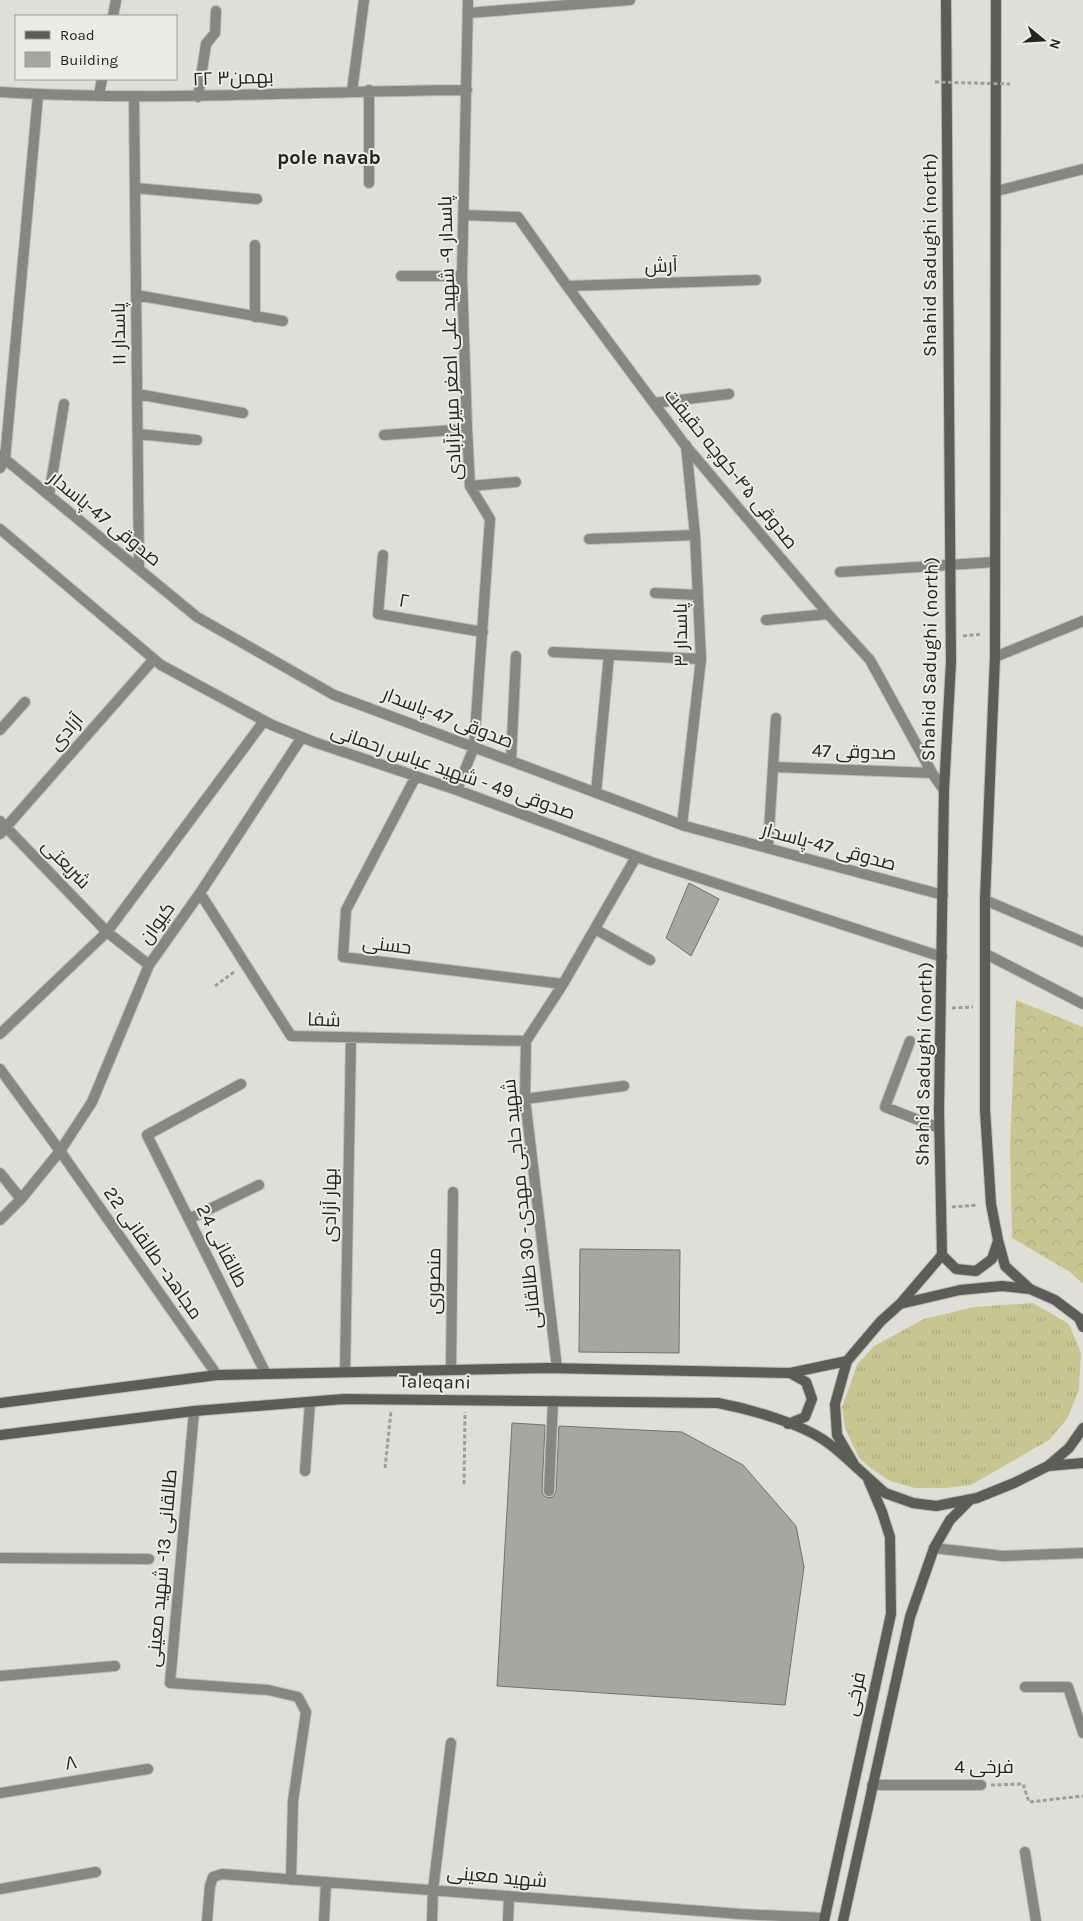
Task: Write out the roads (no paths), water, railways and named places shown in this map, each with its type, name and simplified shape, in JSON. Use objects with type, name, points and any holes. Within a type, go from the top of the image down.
[{"type":"main road","name":"Shahid Sadughi (north)","points":[[942,1255],[939,1128],[944,790],[951,638],[946,0]]},
{"type":"main road","points":[[996,0],[995,657],[985,900],[986,1110],[991,1204],[998,1240],[1005,1266],[1030,1289]]},
{"type":"main road","points":[[998,1240],[992,1259],[976,1271],[956,1269],[942,1255],[847,1361],[834,1404],[838,1435],[856,1466],[885,1493],[913,1503],[936,1506],[977,1498],[1014,1483],[1048,1466],[1069,1448],[1083,1428]]},
{"type":"main road","points":[[900,1304],[960,1290],[1002,1286],[1030,1289],[1055,1300],[1079,1318],[1083,1327]]},
{"type":"main road","name":"Taleqani","points":[[0,1403],[217,1375],[558,1368],[790,1374],[847,1361]]},
{"type":"main road","points":[[788,1424],[805,1416],[812,1399],[806,1382],[790,1374]]},
{"type":"main road","name":"Taleqani","points":[[0,1435],[194,1411],[344,1399],[718,1403],[748,1409],[802,1429],[827,1442],[856,1466]]},
{"type":"main road","points":[[1048,1466],[1083,1463]]},
{"type":"main road","name":"فرخی","points":[[824,1919],[891,1614],[890,1537],[882,1512],[866,1476]]},
{"type":"main road","name":"فرخی","points":[[843,1921],[910,1617],[934,1548],[950,1520],[971,1499]]},
{"type":"street","points":[[113,15],[116,0]]},
{"type":"street","points":[[352,91],[364,0]]},
{"type":"street","name":"پاسدار ۹- شهید علی اصغر میرعزآبادی","points":[[457,790],[474,747],[490,519],[470,486],[467,429],[462,276],[468,0]]},
{"type":"street","points":[[468,13],[630,0]]},
{"type":"street","points":[[198,97],[206,44],[215,34],[216,11]]},
{"type":"street","points":[[98,95],[102,80]]},
{"type":"street","points":[[368,90],[369,182]]},
{"type":"street","name":"۲۲ بهمن۳","points":[[0,92],[38,95],[198,97],[368,90],[467,90]]},
{"type":"street","points":[[2,461],[38,95]]},
{"type":"street","name":"پاسدار ۱۱","points":[[134,97],[139,569]]},
{"type":"street","points":[[997,191],[1083,169]]},
{"type":"street","points":[[135,188],[257,198]]},
{"type":"street","name":"صدوقی ۴۵-کوچه حقیقت","points":[[463,215],[518,217],[686,445],[828,614],[870,660],[932,773],[944,790]]},
{"type":"street","points":[[255,246],[255,316]]},
{"type":"street","points":[[401,276],[462,276]]},
{"type":"street","name":"آرش","points":[[567,286],[756,280]]},
{"type":"street","points":[[136,294],[282,321]]},
{"type":"street","points":[[137,394],[243,413]]},
{"type":"street","points":[[654,403],[729,394]]},
{"type":"street","points":[[49,495],[64,404]]},
{"type":"street","points":[[384,435],[467,429]]},
{"type":"street","points":[[138,434],[197,440]]},
{"type":"street","name":"پاسدار ۳","points":[[682,825],[701,659],[695,535],[686,445]]},
{"type":"street","name":"صدوقی 47-پاسدار","points":[[2,461],[49,495],[197,616],[334,694],[682,825],[943,895]]},
{"type":"street","points":[[470,486],[516,482]]},
{"type":"street","name":"صدوقی 49 - شهید عباس رحمانی","points":[[0,530],[161,665],[264,720],[302,737],[457,790],[636,857],[942,957]]},
{"type":"street","points":[[589,539],[695,535]]},
{"type":"street","name":"۲","points":[[382,555],[378,614],[482,632]]},
{"type":"street","points":[[840,572],[995,562]]},
{"type":"street","points":[[655,593],[698,595]]},
{"type":"street","points":[[766,620],[828,614]]},
{"type":"street","points":[[995,657],[1083,621]]},
{"type":"street","points":[[553,652],[701,659]]},
{"type":"street","points":[[596,793],[609,655]]},
{"type":"street","points":[[511,761],[516,656]]},
{"type":"street","name":"آزادی","points":[[2,827],[154,659]]},
{"type":"street","points":[[0,730],[25,702]]},
{"type":"street","points":[[768,848],[776,718]]},
{"type":"street","name":"کیوان","points":[[264,720],[107,932],[149,965],[200,893],[302,737]]},
{"type":"street","name":"صدوقی 47","points":[[774,767],[932,773]]},
{"type":"street","name":"حسنی","points":[[416,776],[346,910],[343,957],[563,984]]},
{"type":"street","name":"شریعتی","points":[[2,827],[107,932]]},
{"type":"street","points":[[526,1041],[563,984],[636,857]]},
{"type":"street","name":"شفا","points":[[200,893],[291,1036],[526,1041]]},
{"type":"street","points":[[985,900],[1083,942]]},
{"type":"street","points":[[595,929],[650,960]]},
{"type":"street","points":[[0,1034],[107,932]]},
{"type":"street","points":[[986,954],[1083,1004]]},
{"type":"street","points":[[0,1220],[21,1199],[60,1151],[92,1102],[149,965]]},
{"type":"street","name":"بهار آزادی","points":[[345,1372],[351,1038]]},
{"type":"street","name":"شهید حاجی مهدی- 30 طالقانی","points":[[526,1041],[524,1099],[558,1368]]},
{"type":"street","points":[[910,1041],[884,1107],[939,1128]]},
{"type":"street","name":"مجاهد- طالقانی 22","points":[[0,1068],[217,1375]]},
{"type":"street","name":"طالقانی 24","points":[[242,1084],[146,1135],[266,1374]]},
{"type":"street","points":[[524,1099],[624,1086]]},
{"type":"street","points":[[0,1174],[21,1199]]},
{"type":"street","points":[[189,1219],[259,1185]]},
{"type":"street","name":"منصوری","points":[[451,1370],[453,1192]]},
{"type":"street","points":[[550,1491],[553,1401]]},
{"type":"street","points":[[305,1471],[310,1402]]},
{"type":"street","name":"طالقانی 13- شهید معینی","points":[[194,1411],[170,1683],[268,1690],[298,1697],[306,1712],[294,1801],[291,1880]]},
{"type":"street","points":[[934,1548],[1002,1556],[1083,1553]]},
{"type":"street","points":[[0,1558],[149,1559]]},
{"type":"street","points":[[0,1676],[115,1666]]},
{"type":"street","points":[[1025,1687],[1068,1687],[1083,1733]]},
{"type":"street","points":[[432,1921],[433,1890],[451,1743]]},
{"type":"street","name":"۸","points":[[0,1793],[148,1768]]},
{"type":"street","name":"فرخی 4","points":[[872,1785],[981,1785]]},
{"type":"street","points":[[1025,1852],[1036,1921]]},
{"type":"street","points":[[0,1889],[96,1872]]},
{"type":"street","name":"شهید معینی","points":[[207,1921],[210,1886],[213,1877],[222,1874],[824,1919]]},
{"type":"street","points":[[324,1921],[326,1883]]},
{"type":"street","points":[[508,1921],[509,1896]]},
{"type":"district","name":"pole navab","points":[[329,157]]}]
